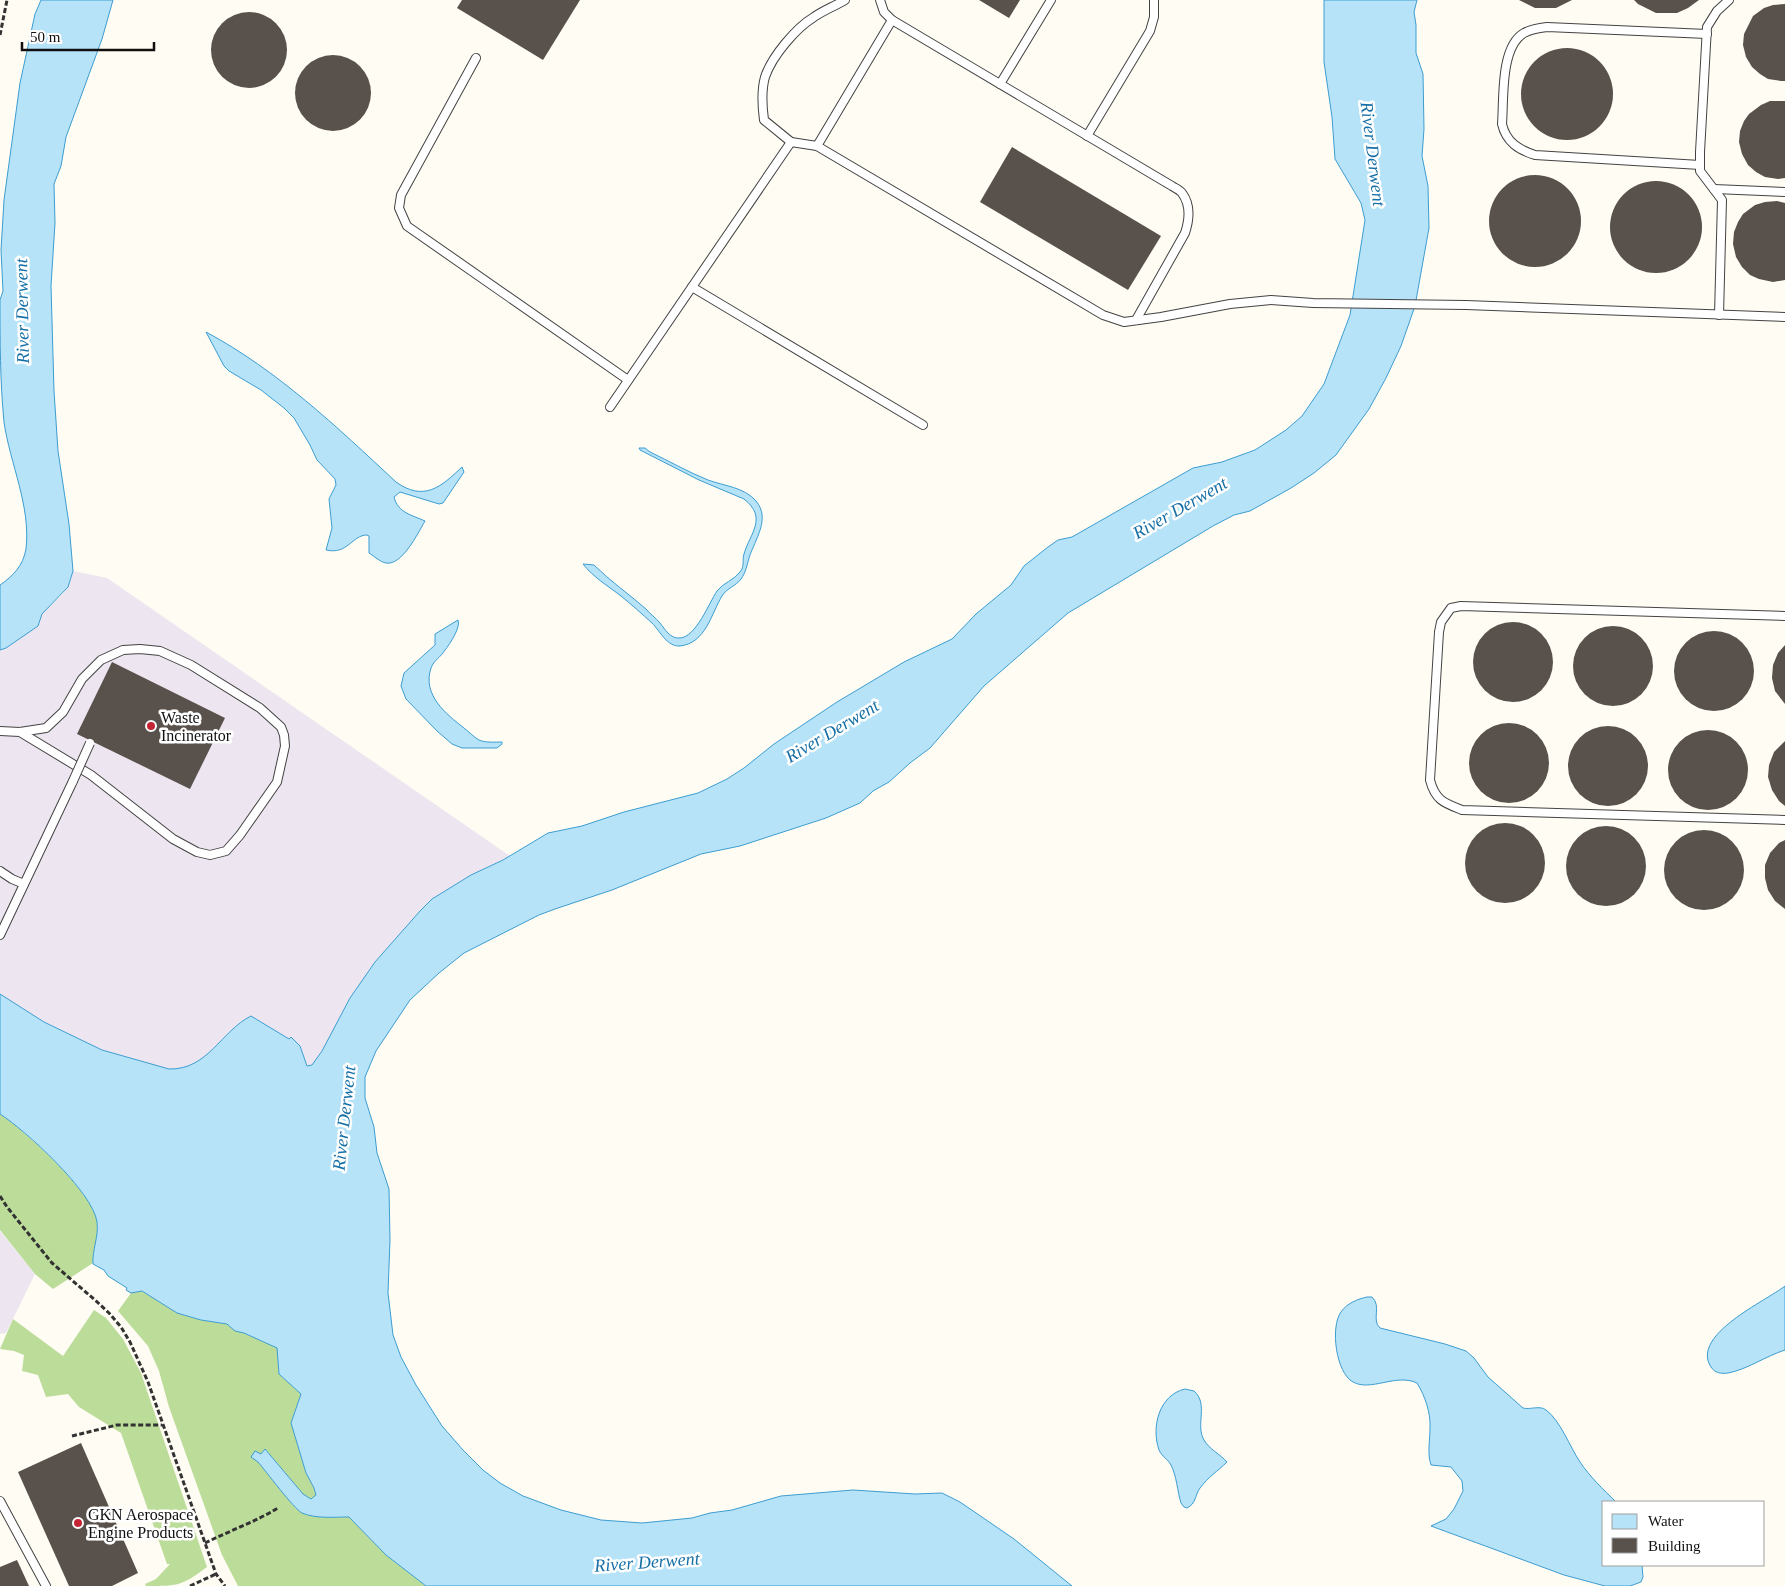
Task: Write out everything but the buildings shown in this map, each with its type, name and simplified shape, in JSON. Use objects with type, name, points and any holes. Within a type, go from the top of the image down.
[{"type":"lane","points":[[846,0],[813,17],[792,36],[775,60],[766,76],[762,98],[764,120],[791,142],[817,146],[1103,315],[1124,322],[1230,304],[1271,300],[1313,303],[1466,305],[1785,317]]},
{"type":"lane","points":[[880,0],[884,12],[892,20],[1182,193],[1188,208],[1189,222],[1185,233],[1136,320]]},
{"type":"lane","points":[[1000,84],[1051,0]]},
{"type":"lane","points":[[1087,136],[1150,32],[1154,17],[1154,0]]},
{"type":"lane","points":[[1719,314],[1722,200],[1700,171],[1700,165],[1708,27],[1716,11],[1729,0]]},
{"type":"lane","points":[[817,146],[892,20]]},
{"type":"lane","points":[[1700,165],[1536,155],[1521,151],[1512,143],[1505,135],[1502,124],[1506,57],[1516,40],[1524,33],[1534,29],[1547,28],[1707,34]]},
{"type":"lane","points":[[476,58],[401,195],[399,208],[407,226],[628,380]]},
{"type":"lane","points":[[610,407],[791,142]]},
{"type":"lane","points":[[1714,189],[1785,192]]},
{"type":"lane","points":[[692,287],[923,425]]},
{"type":"lane","points":[[1785,616],[1461,606],[1451,608],[1441,622],[1439,632],[1430,780],[1438,798],[1448,805],[1462,810],[1785,820]]},
{"type":"lane","points":[[0,731],[20,732],[46,728],[63,712],[82,679],[101,660],[123,650],[140,649],[160,651],[190,665],[260,708],[281,727],[285,746],[277,782],[240,835],[226,851],[210,855],[198,852],[173,839],[91,775],[20,732]]},
{"type":"lane","points":[[0,936],[90,743]]},
{"type":"lane","points":[[0,871],[24,884]]},
{"type":"lane","points":[[0,1501],[46,1586]]},
{"type":"path","points":[[0,35],[7,0]]},
{"type":"path","points":[[0,1196],[52,1263],[95,1300],[121,1327],[138,1358],[216,1574],[225,1586]]},
{"type":"path","points":[[72,1436],[116,1425],[162,1425]]},
{"type":"path","points":[[205,1543],[258,1520],[278,1508]]},
{"type":"path","points":[[190,1586],[216,1574]]},
{"type":"shaded area","points":[[73,571],[107,578],[510,856],[471,875],[432,899],[420,911],[375,962],[350,998],[322,1051],[312,1065],[307,1066],[300,1046],[251,1016],[230,1031],[207,1056],[197,1063],[177,1070],[102,1050],[0,1000],[0,650],[6,648],[38,626],[42,614],[63,594],[71,580]]},
{"type":"shaded area","points":[[0,1231],[35,1274],[6,1333],[0,1334]]},
{"type":"green space","points":[[0,1114],[40,1147],[71,1178],[92,1208],[97,1221],[93,1263],[53,1289],[35,1274],[0,1230]]},
{"type":"green space","points":[[142,1291],[177,1313],[201,1320],[227,1324],[235,1331],[278,1348],[279,1374],[301,1394],[291,1423],[306,1473],[316,1495],[311,1499],[303,1494],[265,1449],[261,1455],[252,1457],[258,1461],[286,1497],[302,1513],[319,1517],[349,1517],[386,1555],[426,1586],[238,1586],[222,1555],[169,1407],[159,1371],[148,1346],[118,1311],[131,1293]]},
{"type":"green space","points":[[94,1310],[106,1318],[123,1339],[141,1373],[207,1567],[179,1584],[146,1586],[145,1584],[156,1579],[170,1564],[167,1564],[121,1433],[79,1407],[68,1394],[46,1397],[38,1375],[22,1371],[24,1355],[0,1349],[13,1319],[63,1356]]},
{"type":"water","name":"River Derwent","points":[[41,0],[113,0],[102,39],[66,137],[61,166],[54,184],[55,223],[51,286],[54,391],[58,451],[69,524],[73,571],[68,587],[42,614],[38,626],[6,648],[0,650],[0,585],[20,565],[25,555],[27,533],[23,501],[4,422],[0,361],[0,300],[3,291],[1,250],[4,200],[20,83],[35,14]]},
{"type":"water","name":"River Derwent","points":[[1324,0],[1417,0],[1414,12],[1416,53],[1423,74],[1424,129],[1422,156],[1428,186],[1429,228],[1415,306],[1401,346],[1386,378],[1369,409],[1336,455],[1314,473],[1291,488],[1250,511],[1234,515],[1213,526],[1068,613],[984,686],[930,748],[860,803],[826,818],[740,846],[701,854],[612,890],[539,915],[464,953],[410,1000],[376,1051],[365,1077],[365,1098],[374,1127],[377,1153],[389,1189],[388,1293],[393,1335],[401,1357],[416,1385],[442,1426],[483,1470],[500,1483],[523,1496],[561,1510],[601,1520],[642,1523],[692,1518],[732,1510],[781,1496],[853,1490],[915,1494],[942,1493],[960,1502],[1014,1539],[1072,1586],[426,1586],[386,1555],[349,1517],[319,1517],[302,1513],[286,1497],[258,1462],[251,1457],[255,1451],[261,1454],[265,1449],[303,1494],[311,1499],[316,1495],[306,1473],[291,1423],[301,1394],[279,1374],[277,1348],[244,1333],[235,1331],[227,1324],[201,1320],[177,1313],[142,1291],[131,1293],[126,1290],[127,1288],[108,1276],[104,1270],[93,1264],[97,1222],[93,1209],[71,1179],[41,1147],[0,1114],[0,994],[44,1022],[102,1050],[169,1069],[182,1068],[204,1057],[240,1023],[251,1016],[289,1039],[291,1037],[300,1046],[307,1066],[312,1065],[322,1051],[350,998],[375,962],[432,899],[471,875],[503,860],[548,833],[582,826],[624,812],[698,793],[727,779],[774,744],[837,702],[904,662],[952,639],[976,614],[1011,585],[1024,566],[1058,540],[1072,537],[1193,468],[1222,462],[1255,450],[1286,430],[1302,416],[1324,384],[1350,315],[1365,220],[1361,203],[1335,159],[1332,117],[1324,62]]},
{"type":"water","points":[[206,332],[232,347],[282,382],[329,420],[396,482],[406,488],[415,491],[432,490],[447,481],[462,467],[464,472],[443,503],[439,504],[400,492],[394,497],[402,510],[425,521],[404,554],[392,563],[379,560],[369,553],[369,536],[367,535],[357,538],[340,550],[326,550],[332,528],[329,499],[336,485],[335,479],[317,460],[294,418],[261,390],[229,371],[224,366]]},
{"type":"water","points":[[639,448],[645,448],[708,480],[746,493],[756,501],[762,515],[760,529],[743,576],[722,596],[707,627],[702,634],[689,644],[675,646],[671,644],[652,623],[583,564],[594,565],[646,609],[673,637],[680,638],[686,636],[697,626],[717,591],[742,570],[744,554],[755,526],[755,513],[744,499],[699,480]]},
{"type":"water","points":[[458,620],[457,631],[452,640],[431,668],[430,687],[437,703],[450,717],[479,740],[502,742],[497,748],[462,748],[452,744],[406,699],[401,686],[404,673],[435,645],[435,634]]},
{"type":"water","points":[[1785,1286],[1785,1350],[1735,1371],[1718,1373],[1714,1371],[1707,1355],[1711,1343],[1720,1331],[1733,1320]]},
{"type":"water","points":[[1372,1297],[1377,1309],[1377,1325],[1380,1328],[1466,1351],[1474,1358],[1488,1377],[1523,1408],[1541,1408],[1551,1414],[1584,1467],[1615,1501],[1602,1501],[1602,1566],[1642,1566],[1643,1577],[1641,1582],[1630,1586],[1605,1586],[1564,1575],[1431,1526],[1446,1519],[1454,1509],[1463,1491],[1462,1481],[1451,1467],[1431,1465],[1429,1452],[1430,1417],[1425,1399],[1417,1383],[1401,1380],[1360,1385],[1347,1377],[1342,1369],[1336,1349],[1336,1328],[1341,1312],[1346,1306],[1356,1300]]},
{"type":"water","points":[[1185,1389],[1194,1391],[1201,1402],[1201,1428],[1204,1440],[1227,1462],[1203,1484],[1194,1502],[1187,1508],[1181,1503],[1175,1474],[1171,1465],[1159,1450],[1156,1432],[1159,1413],[1163,1405],[1176,1392]]},
{"type":"place","name":"Waste Incinerator","points":[[151,726]]},
{"type":"place","name":"GKN Aerospace Engine Products","points":[[78,1523]]}]
